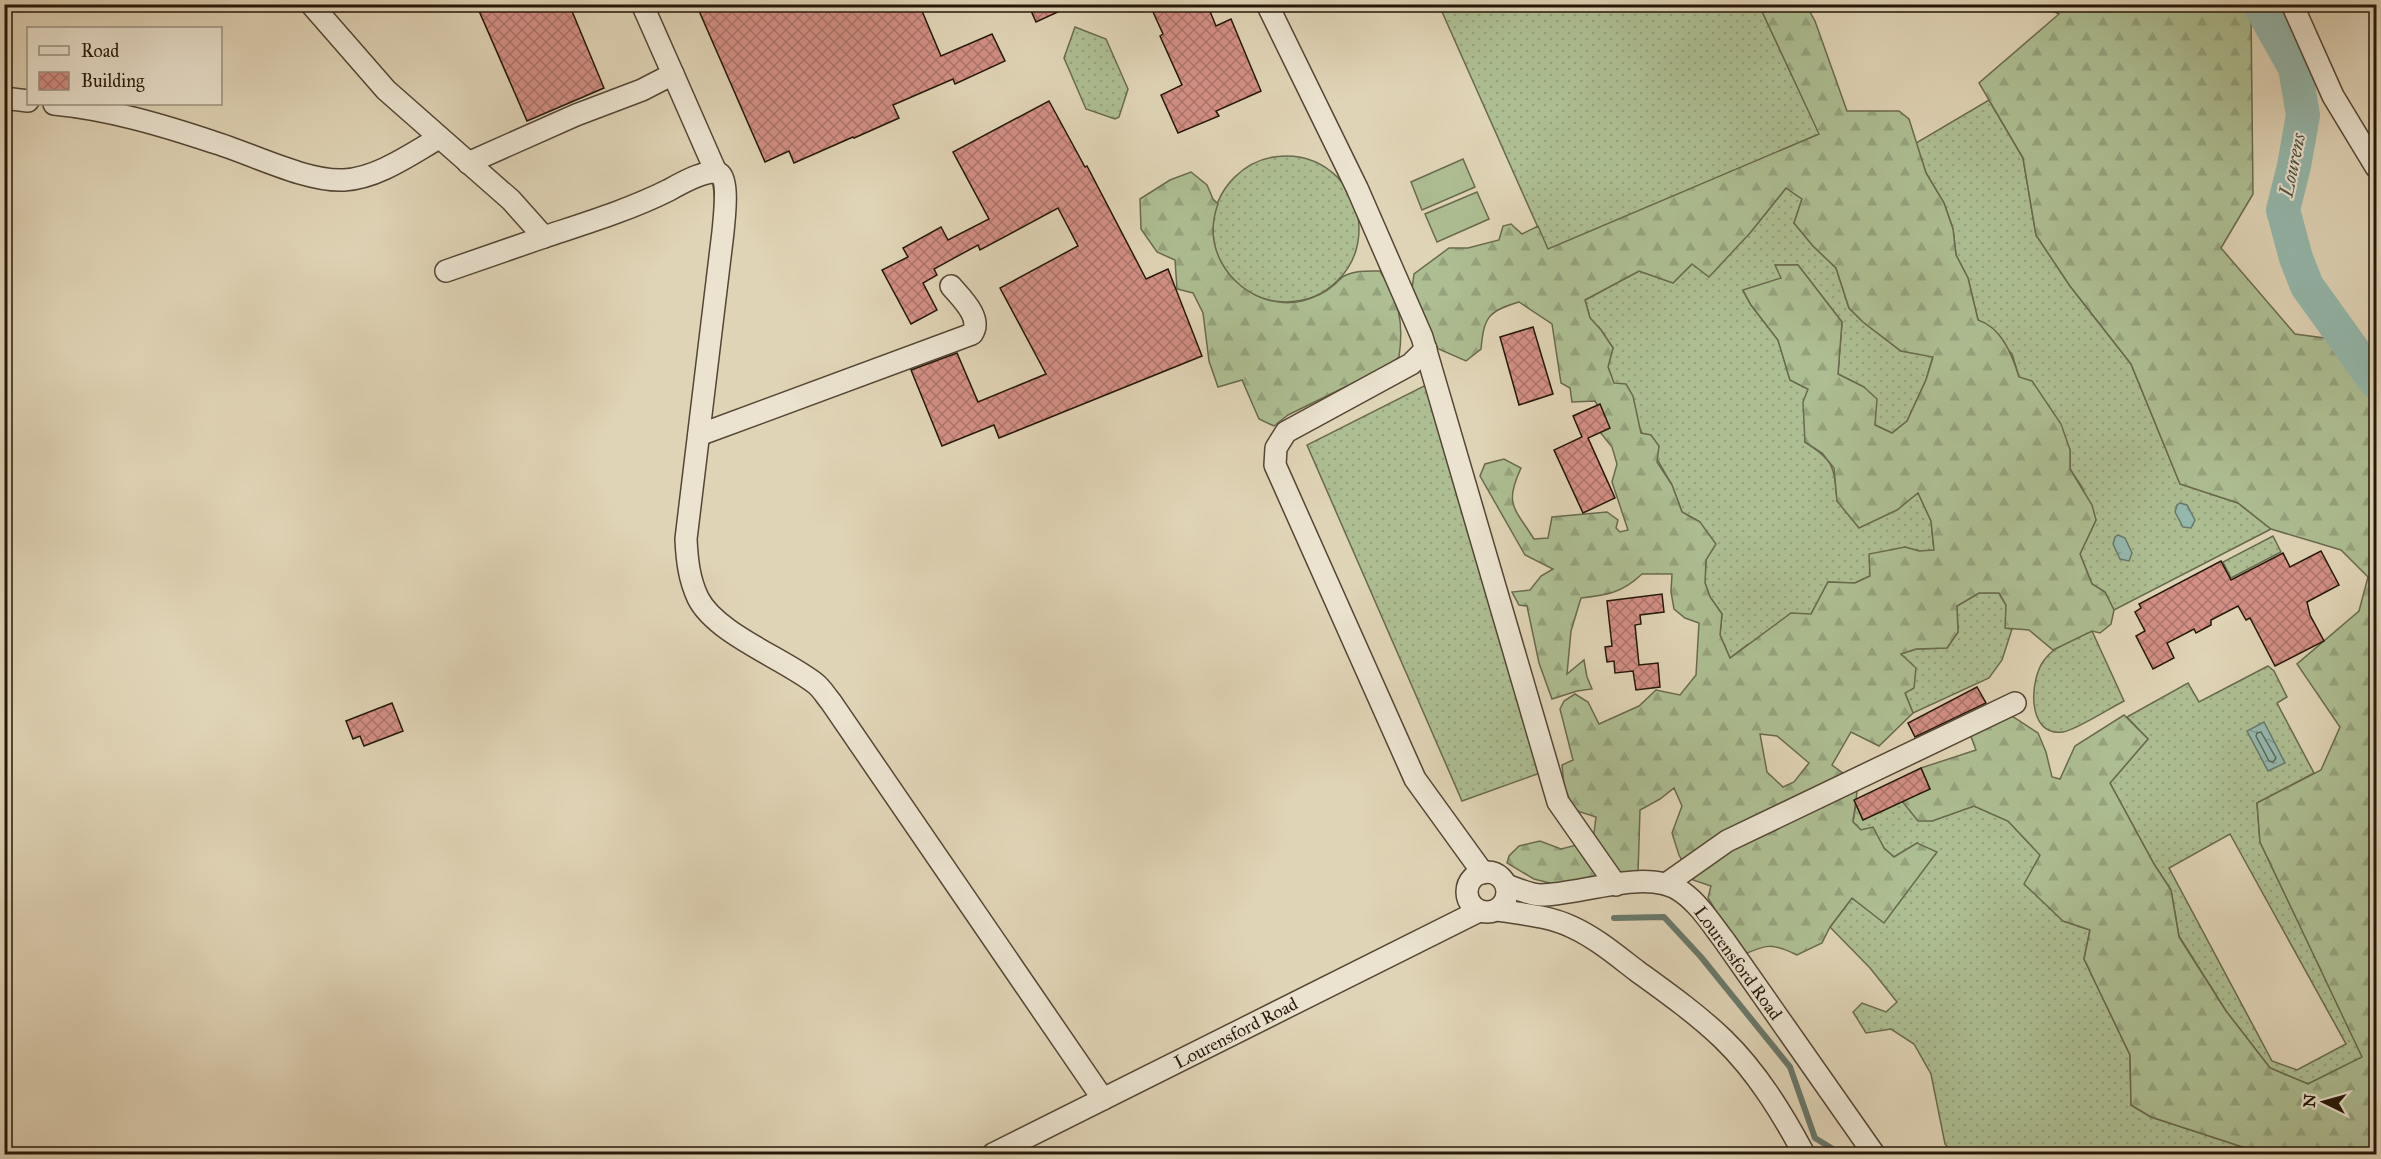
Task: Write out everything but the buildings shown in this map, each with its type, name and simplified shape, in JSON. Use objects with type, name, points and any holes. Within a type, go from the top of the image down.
[{"type":"street","points":[[311,4],[386,90],[511,200],[544,237]]},
{"type":"street","points":[[642,4],[716,172],[724,180],[723,232],[686,539],[688,565],[698,599],[714,617],[729,629],[817,685],[831,702],[1103,1099]]},
{"type":"street","points":[[1267,4],[1357,188],[1426,349],[1558,802],[1616,885]]},
{"type":"street","points":[[2292,4],[2333,96],[2376,167]]},
{"type":"street","points":[[468,163],[576,115],[642,90],[673,74]]},
{"type":"street","points":[[4,98],[27,101]]},
{"type":"street","points":[[66,105],[89,107],[213,141],[307,174],[334,180],[355,178],[376,171],[439,138]]},
{"type":"street","points":[[446,271],[651,199],[703,174],[716,172]]},
{"type":"street","points":[[699,435],[972,334],[975,329],[975,320],[951,286]]},
{"type":"street","points":[[1426,349],[1411,364],[1286,432],[1276,448],[1275,465],[1415,779],[1483,873]]},
{"type":"street","points":[[1506,885],[1539,895],[1636,883],[1666,884],[1727,841],[2015,703]]},
{"type":"street","points":[[1488,910],[1504,903],[1507,894],[1506,885],[1500,877],[1492,873],[1483,873],[1475,876],[1467,891],[1473,906],[1488,910],[1540,916],[1572,926],[1591,937],[1673,998],[1722,1039],[1747,1065],[1766,1090],[1804,1155]]},
{"type":"street","name":"Lourensford Road","points":[[1666,884],[1681,891],[1700,908],[1874,1155]]},
{"type":"street","name":"Lourensford Road","points":[[993,1155],[1488,910]]},
{"type":"green space","points":[[1439,5],[1759,5],[1820,134],[1548,250]]},
{"type":"green space","points":[[1759,5],[1806,5],[1815,21],[1847,111],[1899,111],[1909,119],[1926,173],[1944,203],[1953,229],[1956,255],[1968,278],[1978,320],[1993,329],[2005,342],[2019,377],[2032,381],[2061,424],[2070,450],[2070,469],[2092,505],[2096,520],[2080,554],[2092,584],[2105,592],[2114,610],[2111,624],[2100,633],[2092,631],[2053,650],[2029,630],[2005,628],[2006,605],[1999,593],[1979,593],[1957,606],[1958,632],[1947,648],[1916,649],[1901,654],[1916,668],[1914,688],[1905,693],[1913,713],[1879,746],[1851,732],[1832,765],[1858,784],[1853,822],[1861,830],[1873,827],[1884,848],[1894,857],[1917,843],[1937,852],[1884,923],[1852,898],[1830,927],[1822,943],[1797,955],[1782,948],[1770,946],[1743,955],[1708,898],[1711,886],[1693,880],[1679,855],[1672,833],[1682,806],[1674,788],[1640,810],[1638,874],[1557,885],[1534,879],[1507,863],[1509,856],[1519,846],[1540,841],[1561,849],[1593,841],[1596,817],[1574,810],[1564,786],[1562,765],[1573,760],[1560,709],[1564,701],[1575,694],[1588,702],[1599,724],[1639,706],[1656,690],[1680,695],[1696,675],[1699,623],[1685,618],[1674,609],[1671,592],[1672,574],[1642,574],[1614,592],[1581,598],[1571,631],[1567,674],[1584,660],[1592,689],[1552,699],[1539,663],[1527,606],[1519,605],[1512,592],[1530,590],[1541,576],[1553,569],[1525,555],[1480,476],[1485,464],[1504,459],[1521,468],[1512,498],[1517,512],[1534,539],[1548,538],[1552,517],[1607,512],[1618,520],[1616,528],[1620,532],[1628,530],[1612,482],[1617,464],[1612,447],[1600,432],[1602,413],[1595,401],[1572,402],[1570,388],[1561,383],[1552,324],[1519,302],[1494,312],[1489,317],[1484,329],[1481,349],[1466,361],[1434,347],[1412,289],[1414,274],[1449,248],[1468,248],[1499,240],[1503,226],[1511,224],[1522,234],[1538,226],[1548,249],[1819,134]],"holes":[[[1786,188],[1802,199],[1794,223],[1813,246],[1836,268],[1849,308],[1863,322],[1901,351],[1933,357],[1926,380],[1907,421],[1892,433],[1875,425],[1877,399],[1864,387],[1838,374],[1842,322],[1798,265],[1775,265],[1781,278],[1743,290],[1751,305],[1778,340],[1790,380],[1808,389],[1803,402],[1805,442],[1822,453],[1834,468],[1837,501],[1859,528],[1897,510],[1918,493],[1931,521],[1934,550],[1919,551],[1905,547],[1869,554],[1870,576],[1855,583],[1828,582],[1811,614],[1791,613],[1730,658],[1720,635],[1722,614],[1710,597],[1705,583],[1706,560],[1716,544],[1700,522],[1682,512],[1672,485],[1657,462],[1659,446],[1651,435],[1641,433],[1633,396],[1626,384],[1614,383],[1608,367],[1613,348],[1590,318],[1585,300],[1639,271],[1673,283],[1692,264],[1709,277],[1750,233]],[[1760,734],[1777,736],[1809,763],[1794,782],[1783,787],[1767,772]]]},
{"type":"green space","points":[[2041,5],[2244,5],[2251,13],[2253,194],[2221,248],[2295,334],[2332,339],[2376,403],[2376,1154],[2264,1154],[2151,1117],[2131,1105],[2130,1055],[2084,959],[2090,930],[2063,921],[2024,884],[2040,855],[2008,821],[1974,806],[1932,821],[1918,821],[1902,801],[1930,789],[1921,768],[1976,750],[1970,734],[2009,714],[2038,733],[2046,752],[2052,777],[2060,779],[2075,746],[2124,715],[2148,739],[2110,783],[2154,864],[2171,890],[2179,937],[2226,1011],[2270,1068],[2308,1084],[2362,1057],[2260,842],[2257,803],[2321,770],[2340,727],[2297,664],[2359,611],[2368,577],[2341,550],[2271,529],[2238,503],[2180,484],[2131,364],[2070,286],[2036,235],[2023,158],[1979,83],[2059,14]]},
{"type":"green space","points":[[1075,27],[1106,39],[1128,89],[1119,117],[1115,119],[1086,109],[1064,58]]},
{"type":"green space","points":[[1989,100],[2023,158],[2036,235],[2070,286],[2131,364],[2180,484],[2238,503],[2271,529],[2114,610],[2105,592],[2092,584],[2080,554],[2096,520],[2082,487],[2070,469],[2070,450],[2019,377],[2012,354],[1978,320],[1968,278],[1956,255],[1953,229],[1944,203],[1926,173],[1916,143]]},
{"type":"green space","points":[[1286,156],[1300,157],[1314,162],[1327,168],[1338,177],[1347,188],[1353,201],[1358,215],[1358,243],[1353,257],[1347,270],[1338,281],[1327,290],[1314,296],[1300,301],[1286,302],[1272,301],[1258,296],[1245,290],[1234,281],[1225,270],[1219,257],[1214,243],[1213,229],[1214,215],[1219,201],[1225,188],[1234,177],[1245,168],[1258,162],[1272,157]]},
{"type":"green space","points":[[1463,159],[1475,187],[1422,210],[1411,182]]},
{"type":"green space","points":[[1191,172],[1207,185],[1213,199],[1218,204],[1213,227],[1215,247],[1221,262],[1241,286],[1255,295],[1286,303],[1315,297],[1348,274],[1380,271],[1396,302],[1401,333],[1399,357],[1386,367],[1288,415],[1274,426],[1259,419],[1242,380],[1218,387],[1209,361],[1203,313],[1193,293],[1177,289],[1175,260],[1157,252],[1141,229],[1140,199],[1170,180]]},
{"type":"green space","points":[[1786,188],[1802,199],[1794,223],[1813,246],[1836,268],[1849,308],[1863,322],[1901,351],[1933,356],[1926,380],[1907,421],[1892,433],[1875,425],[1864,387],[1838,374],[1842,322],[1798,265],[1776,265],[1782,278],[1743,291],[1778,340],[1790,380],[1808,389],[1805,442],[1828,460],[1835,480],[1837,501],[1897,510],[1918,492],[1931,521],[1934,551],[1919,551],[1905,547],[1870,576],[1855,583],[1828,582],[1811,614],[1747,645],[1730,658],[1720,635],[1722,614],[1710,597],[1705,583],[1706,560],[1700,522],[1682,512],[1672,485],[1614,384],[1608,367],[1613,348],[1590,318],[1585,300],[1639,271],[1673,283],[1692,264],[1750,233]]},
{"type":"green space","points":[[1477,192],[1489,219],[1437,242],[1425,214]]},
{"type":"green space","points":[[1428,384],[1540,773],[1462,801],[1307,445]]},
{"type":"green space","points":[[2273,536],[2281,552],[2231,578],[2223,562]]},
{"type":"green space","points":[[1979,593],[1999,593],[2006,605],[2006,628],[2012,629],[2002,660],[1989,678],[1913,713],[1905,693],[1900,654],[1916,649],[1947,648],[1958,632],[1957,606]]},
{"type":"green space","points":[[2092,631],[2124,701],[2069,730],[2051,731],[2042,725],[2034,704],[2036,679],[2040,668],[2045,659],[2055,650]]},
{"type":"green space","points":[[2268,666],[2274,671],[2287,697],[2277,703],[2314,773],[2257,803],[2260,842],[2363,1057],[2308,1084],[2270,1068],[2226,1011],[2179,936],[2171,890],[2154,864],[2110,783],[2148,739],[2127,717],[2188,683],[2199,702]],"holes":[[[2230,834],[2346,1044],[2297,1070],[2272,1061],[2169,868]]]},
{"type":"green space","points":[[1902,801],[1932,821],[1974,806],[2008,821],[2040,855],[2063,921],[2090,930],[2084,959],[2130,1055],[2131,1105],[2151,1117],[2264,1154],[1954,1154],[1945,1144],[1931,1074],[1914,1044],[1891,1029],[1866,1033],[1853,1012],[1862,1003],[1886,1012],[1897,1002],[1870,968],[1830,927],[1852,898],[1884,922],[1917,843],[1894,857],[1884,848],[1873,828],[1861,830],[1853,822],[1856,804],[1863,820]]},
{"type":"water","points":[[2180,503],[2187,505],[2195,520],[2191,528],[2183,527],[2175,512]]},
{"type":"water","points":[[2118,535],[2125,538],[2132,553],[2129,561],[2120,559],[2113,544]]},
{"type":"water","points":[[2264,722],[2285,763],[2268,771],[2247,731]]},
{"type":"waterway","name":"Lourens","points":[[2259,4],[2295,68],[2303,115],[2283,210],[2296,258],[2307,286],[2376,382]]},
{"type":"waterway","points":[[1614,918],[1664,917],[1701,957],[1790,1067],[1815,1138],[1841,1154]]}]
